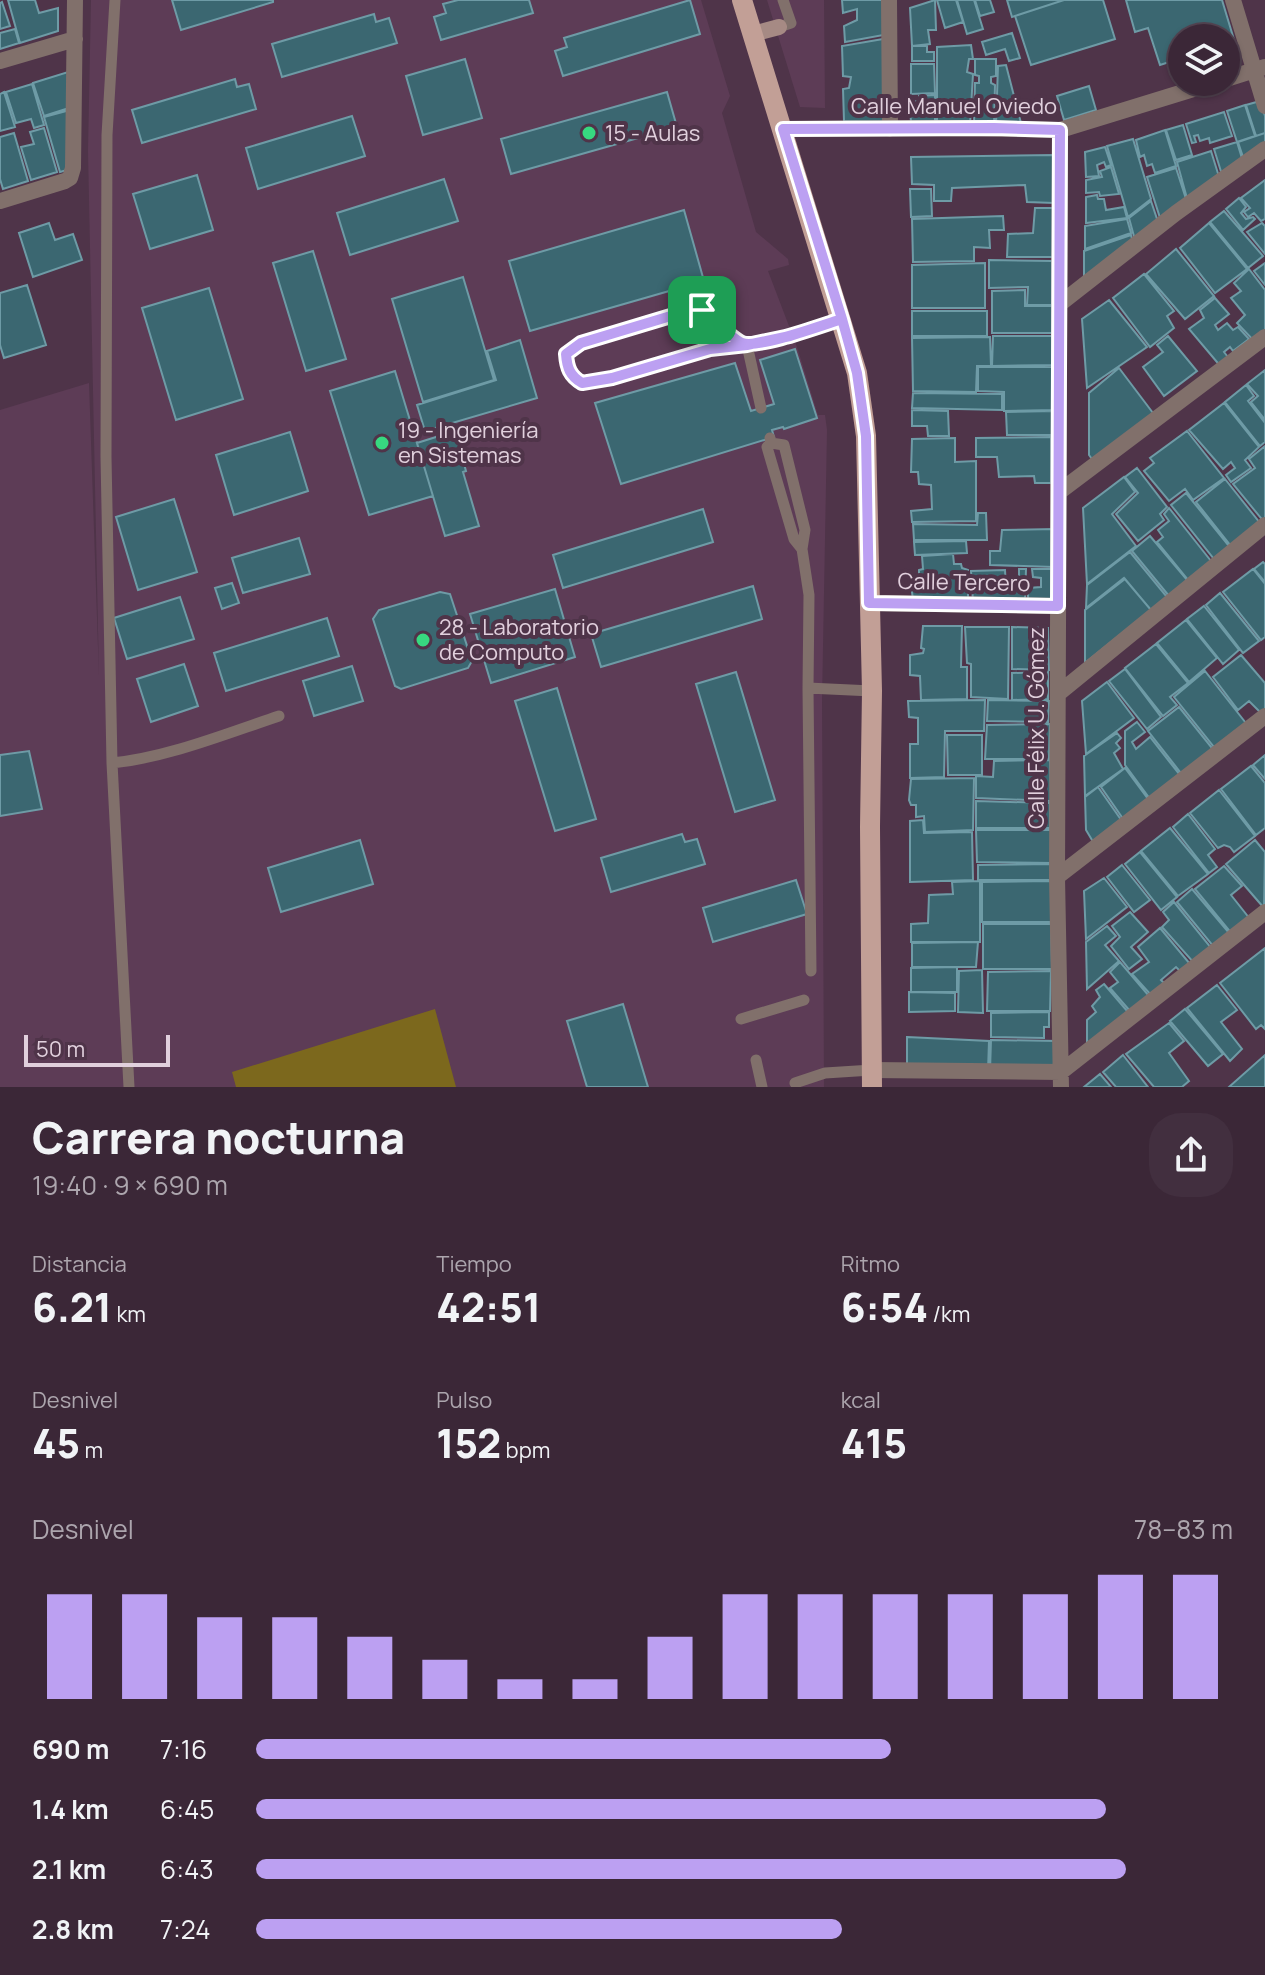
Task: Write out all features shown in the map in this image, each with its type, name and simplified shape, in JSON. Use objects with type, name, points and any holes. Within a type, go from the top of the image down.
[{"type":"main road","points":[[742,0],[842,319],[857,373],[866,436],[872,691],[872,1078]]},
{"type":"main road","points":[[753,34],[779,27]]},
{"type":"street","points":[[0,201],[70,178],[73,168],[75,0]]},
{"type":"street","points":[[1233,0],[1260,69],[1265,106]]},
{"type":"street","points":[[890,129],[893,1]]},
{"type":"street","points":[[0,61],[75,39]]},
{"type":"street","points":[[1240,75],[1260,69]]},
{"type":"street","name":"Calle Manuel Oviedo","points":[[783,129],[1060,130],[1170,96]]},
{"type":"street","name":"Calle Félix U. Gómez","points":[[1060,130],[1057,877],[1061,1080]]},
{"type":"street","points":[[1061,303],[1176,213],[1265,149]]},
{"type":"street","points":[[1059,492],[1265,337]]},
{"type":"street","points":[[1059,693],[1265,525]]},
{"type":"street","name":"Calle Tercero","points":[[869,603],[1058,606]]},
{"type":"street","points":[[1057,877],[1265,716]]},
{"type":"street","points":[[872,1078],[1061,1080],[1265,912]]},
{"type":"lane","points":[[115,0],[107,112],[106,472],[112,763],[129,1087]]},
{"type":"lane","points":[[779,27],[791,23],[783,0]]},
{"type":"lane","points":[[761,408],[747,345],[734,338],[702,310],[694,309],[581,343],[566,354],[567,367],[574,378],[582,383],[612,378],[710,349],[747,345],[790,336],[842,319]]},
{"type":"lane","points":[[770,440],[767,447],[771,463],[794,539],[802,549],[809,595],[811,971]]},
{"type":"lane","points":[[808,688],[872,691]]},
{"type":"lane","points":[[112,763],[136,760],[190,745],[279,716]]},
{"type":"lane","points":[[741,1019],[804,1000]]},
{"type":"lane","points":[[756,1060],[762,1087]]},
{"type":"lane","points":[[795,1083],[825,1073],[872,1078]]},
{"type":"shaded area","points":[[91,0],[701,0],[730,96],[722,113],[756,232],[788,259],[789,265],[768,271],[797,347],[818,415],[825,415],[827,430],[822,701],[824,1087],[0,1087],[0,410],[89,383],[99,677],[88,151]]},
{"type":"shaded area","points":[[767,0],[824,0],[825,108],[800,107]]},
{"type":"shaded area","points":[[435,1009],[456,1087],[236,1087],[232,1072]]},
{"type":"building","points":[[8,0],[35,0],[39,13],[58,8],[58,31],[20,43]]},
{"type":"building","points":[[172,0],[273,0],[273,2],[181,30]]},
{"type":"building","points":[[458,0],[529,0],[533,13],[441,40],[434,17],[446,13],[443,4]]},
{"type":"building","points":[[690,0],[700,34],[563,76],[555,51],[567,47],[564,38]]},
{"type":"building","points":[[842,0],[888,0],[889,34],[845,42],[844,26],[857,20],[857,9],[843,13]]},
{"type":"building","points":[[935,0],[936,30],[928,30],[930,44],[912,46],[910,8]]},
{"type":"building","points":[[937,0],[956,0],[963,22],[945,28]]},
{"type":"building","points":[[957,0],[974,0],[983,29],[967,34]]},
{"type":"building","points":[[975,0],[990,0],[994,12],[980,16]]},
{"type":"building","points":[[1007,0],[1064,0],[1012,17]]},
{"type":"building","points":[[1064,0],[1103,0],[1115,39],[1031,65],[1015,16]]},
{"type":"building","points":[[1126,0],[1222,0],[1229,24],[1168,24],[1168,62],[1160,65],[1148,28],[1135,32]]},
{"type":"building","points":[[0,3],[10,26],[0,29]]},
{"type":"building","points":[[374,14],[376,22],[389,18],[397,43],[282,77],[272,44]]},
{"type":"building","points":[[15,29],[19,43],[0,49],[0,33]]},
{"type":"building","points":[[1012,33],[1020,58],[1009,61],[1005,49],[986,55],[982,42]]},
{"type":"building","points":[[889,38],[889,122],[844,121],[843,89],[849,88],[851,77],[843,76],[842,46]]},
{"type":"building","points":[[971,45],[973,59],[969,59],[967,72],[973,74],[970,125],[937,123],[937,47]]},
{"type":"building","points":[[912,46],[927,46],[927,52],[934,52],[934,61],[912,61]]},
{"type":"building","points":[[465,59],[482,118],[423,135],[406,76]]},
{"type":"building","points":[[975,59],[996,59],[996,76],[991,77],[991,83],[995,85],[994,126],[974,125],[975,83],[979,83],[979,76],[975,75]]},
{"type":"building","points":[[911,64],[934,64],[935,93],[911,94]]},
{"type":"building","points":[[1006,65],[1021,123],[996,125],[998,66]]},
{"type":"building","points":[[68,72],[69,108],[44,116],[33,83]]},
{"type":"building","points":[[235,79],[237,87],[249,84],[256,109],[142,143],[132,110]]},
{"type":"building","points":[[32,84],[44,125],[34,128],[31,119],[16,123],[6,92]]},
{"type":"building","points":[[1089,86],[1096,110],[1064,120],[1057,96]]},
{"type":"building","points":[[4,92],[15,127],[0,131],[0,94]]},
{"type":"building","name":"15 - Aulas","points":[[667,92],[677,127],[511,174],[501,139]]},
{"type":"building","points":[[935,95],[935,123],[911,122],[910,107],[914,101],[919,102],[919,96]]},
{"type":"building","points":[[1260,101],[1265,116],[1265,133],[1256,136],[1246,105]]},
{"type":"building","points":[[1245,105],[1255,136],[1237,142],[1227,111]]},
{"type":"building","points":[[70,110],[67,170],[60,172],[44,117]]},
{"type":"building","points":[[1224,112],[1232,136],[1210,143],[1209,138],[1200,141],[1198,135],[1194,136],[1196,142],[1192,143],[1186,124]]},
{"type":"building","points":[[352,116],[365,156],[258,189],[246,148]]},
{"type":"building","points":[[1183,125],[1192,155],[1176,160],[1166,130]]},
{"type":"building","points":[[44,128],[57,172],[31,180],[21,147],[34,144],[30,132]]},
{"type":"building","points":[[1165,130],[1176,166],[1155,173],[1152,164],[1147,166],[1144,155],[1140,157],[1136,140]]},
{"type":"building","points":[[14,133],[28,181],[3,189],[0,179],[0,137]]},
{"type":"building","points":[[1265,133],[1265,148],[1245,163],[1238,142]]},
{"type":"building","points":[[1133,139],[1151,199],[1128,217],[1107,146]]},
{"type":"building","points":[[1237,142],[1244,165],[1223,178],[1214,149]]},
{"type":"building","points":[[1105,147],[1111,165],[1106,167],[1104,162],[1097,165],[1099,176],[1086,177],[1085,152]]},
{"type":"building","points":[[1211,151],[1220,180],[1188,202],[1177,162]]},
{"type":"building","points":[[1054,155],[1054,203],[1027,202],[1025,185],[952,188],[951,201],[934,201],[934,185],[912,184],[911,157]]},
{"type":"building","points":[[1111,167],[1119,194],[1100,196],[1099,192],[1086,193],[1086,180],[1102,177],[1100,171]]},
{"type":"building","points":[[1176,168],[1187,202],[1161,221],[1147,177]]},
{"type":"building","points":[[197,175],[213,230],[150,249],[133,194]]},
{"type":"building","points":[[444,179],[458,221],[350,255],[337,213]]},
{"type":"building","points":[[1265,180],[1265,219],[1261,221],[1254,213],[1248,217],[1244,212],[1250,208],[1241,198]]},
{"type":"building","points":[[910,189],[931,189],[932,216],[911,217]]},
{"type":"building","points":[[1097,195],[1098,199],[1104,199],[1106,210],[1124,207],[1127,218],[1086,223],[1086,197]]},
{"type":"building","points":[[1239,198],[1246,207],[1241,213],[1246,219],[1255,219],[1243,230],[1226,209]]},
{"type":"building","points":[[1151,201],[1158,222],[1135,240],[1129,218]]},
{"type":"building","points":[[1035,208],[1054,208],[1053,257],[1007,257],[1008,234],[1033,233]]},
{"type":"building","points":[[684,210],[704,281],[530,331],[509,261]]},
{"type":"building","points":[[1224,211],[1263,256],[1248,268],[1210,222]]},
{"type":"building","points":[[1003,216],[1004,230],[989,230],[990,248],[974,247],[974,261],[913,262],[912,219]]},
{"type":"building","points":[[1127,219],[1131,233],[1085,249],[1085,226]]},
{"type":"building","points":[[49,223],[55,240],[73,234],[82,260],[33,277],[19,233]]},
{"type":"building","points":[[1209,223],[1247,269],[1215,293],[1180,248]]},
{"type":"building","points":[[1262,223],[1265,226],[1265,254],[1247,232]]},
{"type":"building","points":[[1131,235],[1133,242],[1084,282],[1084,251]]},
{"type":"building","points":[[1176,249],[1214,296],[1185,319],[1146,274]]},
{"type":"building","points":[[313,251],[346,359],[306,371],[273,263]]},
{"type":"building","points":[[989,260],[1052,261],[1052,305],[1027,305],[1028,287],[989,288]]},
{"type":"building","points":[[985,263],[985,308],[912,308],[912,265]]},
{"type":"building","points":[[1265,263],[1265,285],[1254,271]]},
{"type":"building","points":[[1249,269],[1265,290],[1265,334],[1255,342],[1237,323],[1245,315],[1231,298],[1241,291],[1234,283]]},
{"type":"building","points":[[1144,274],[1174,311],[1167,316],[1174,328],[1150,347],[1113,298]]},
{"type":"building","points":[[463,277],[494,380],[423,402],[392,299]]},
{"type":"building","points":[[27,285],[46,345],[4,358],[0,345],[0,293]]},
{"type":"building","points":[[209,288],[243,399],[176,420],[142,308]]},
{"type":"building","points":[[1025,290],[1025,306],[1057,306],[1058,333],[992,333],[992,291]]},
{"type":"building","points":[[1215,298],[1229,314],[1215,325],[1218,330],[1227,323],[1233,330],[1238,327],[1249,339],[1233,351],[1230,347],[1224,352],[1231,361],[1222,368],[1189,329],[1204,318],[1200,310]]},
{"type":"building","points":[[1109,300],[1147,347],[1087,388],[1082,319]]},
{"type":"building","points":[[912,311],[987,311],[987,336],[912,336]]},
{"type":"building","points":[[993,336],[1057,336],[1056,365],[992,366]]},
{"type":"building","points":[[1168,336],[1197,371],[1164,396],[1143,367],[1163,352],[1157,345]]},
{"type":"building","points":[[990,337],[991,366],[977,366],[976,392],[913,391],[912,338]]},
{"type":"building","points":[[520,340],[537,398],[425,431],[417,405],[496,380],[487,351]]},
{"type":"building","points":[[795,349],[817,418],[772,430],[774,437],[621,484],[595,403],[735,363],[751,411],[774,404],[760,360]]},
{"type":"building","points":[[978,367],[1055,367],[1055,410],[1004,411],[1004,392],[978,391]]},
{"type":"building","points":[[1119,368],[1156,417],[1095,463],[1089,455],[1089,393]]},
{"type":"building","points":[[1265,370],[1265,420],[1251,402],[1258,396],[1247,384]]},
{"type":"building","name":"19 - Ingeniería en Sistemas","points":[[395,371],[433,496],[369,515],[330,391]]},
{"type":"building","points":[[1246,385],[1254,396],[1248,401],[1265,423],[1265,442],[1260,446],[1225,402]]},
{"type":"building","points":[[913,393],[1002,394],[1002,410],[912,408]]},
{"type":"building","points":[[1224,403],[1259,447],[1245,460],[1251,468],[1231,482],[1226,475],[1235,468],[1231,462],[1223,469],[1189,430]]},
{"type":"building","points":[[912,410],[948,411],[949,436],[928,436],[927,426],[912,426]]},
{"type":"building","points":[[1055,411],[1053,435],[1007,435],[1006,412]]},
{"type":"building","points":[[455,431],[479,526],[445,536],[417,443]]},
{"type":"building","points":[[1187,431],[1224,478],[1193,500],[1185,489],[1169,501],[1144,471],[1154,463],[1150,458]]},
{"type":"building","points":[[290,432],[308,491],[234,515],[216,455]]},
{"type":"building","points":[[1051,437],[1051,483],[1035,483],[1034,476],[999,477],[997,457],[976,457],[976,438]]},
{"type":"building","points":[[955,438],[955,462],[976,461],[976,521],[912,522],[911,511],[932,509],[931,485],[919,484],[918,472],[911,472],[912,439]]},
{"type":"building","points":[[1265,446],[1265,523],[1233,484],[1255,468],[1249,459]]},
{"type":"building","points":[[1137,468],[1167,507],[1160,514],[1164,520],[1138,541],[1116,514],[1138,493],[1125,477]]},
{"type":"building","points":[[1124,477],[1135,492],[1112,514],[1136,546],[1087,584],[1083,508]]},
{"type":"building","points":[[1225,479],[1260,523],[1231,546],[1196,502]]},
{"type":"building","points":[[1186,493],[1229,546],[1214,559],[1171,505]]},
{"type":"building","points":[[174,499],[197,572],[138,590],[116,517]]},
{"type":"building","points":[[1169,508],[1211,561],[1188,580],[1157,542],[1163,537],[1158,530],[1169,521],[1164,514]]},
{"type":"building","points":[[703,509],[713,542],[563,588],[553,555]]},
{"type":"building","points":[[978,513],[986,513],[987,540],[914,540],[913,524],[977,525]]},
{"type":"building","points":[[1055,529],[1054,567],[990,565],[990,551],[1000,551],[1002,530]]},
{"type":"building","points":[[1150,536],[1188,581],[1169,596],[1132,551]]},
{"type":"building","points":[[299,538],[310,574],[243,593],[232,558]]},
{"type":"building","points":[[966,541],[967,553],[915,555],[914,542]]},
{"type":"building","points":[[1130,552],[1167,597],[1151,610],[1124,578],[1086,608],[1087,585]]},
{"type":"building","points":[[953,554],[954,564],[961,564],[968,570],[968,602],[913,600],[911,584],[919,583],[919,570],[923,569],[922,556]]},
{"type":"building","points":[[1263,562],[1265,564],[1265,582],[1254,569]]},
{"type":"building","points":[[1019,569],[1026,569],[1025,602],[973,602],[971,571],[1005,570],[1006,588],[1019,588]]},
{"type":"building","points":[[1032,569],[1054,569],[1054,602],[1028,602],[1028,588],[1041,587],[1041,578],[1033,577]]},
{"type":"building","points":[[1253,569],[1265,584],[1265,637],[1261,640],[1223,592]]},
{"type":"building","points":[[1125,579],[1151,610],[1085,663],[1085,610]]},
{"type":"building","points":[[232,583],[239,603],[222,609],[215,588]]},
{"type":"building","points":[[753,586],[762,619],[601,667],[591,634]]},
{"type":"building","points":[[555,589],[575,657],[491,683],[470,614]]},
{"type":"building","name":"28 - Laboratorio de Computo","points":[[440,592],[450,594],[472,661],[468,668],[401,689],[395,686],[373,619],[379,610]]},
{"type":"building","points":[[1220,593],[1259,641],[1243,653],[1206,605]]},
{"type":"building","points":[[180,597],[194,639],[127,659],[114,618]]},
{"type":"building","points":[[1204,606],[1239,650],[1223,664],[1187,619]]},
{"type":"building","points":[[327,618],[339,656],[226,691],[214,653]]},
{"type":"building","points":[[1186,620],[1217,658],[1189,682],[1157,643]]},
{"type":"building","points":[[923,626],[962,626],[961,667],[967,667],[967,699],[921,700],[920,676],[910,675],[910,655],[923,653]]},
{"type":"building","points":[[965,627],[1009,627],[1008,699],[971,697],[971,664],[967,663]]},
{"type":"building","points":[[1012,627],[1048,628],[1049,670],[1012,669]]},
{"type":"building","points":[[1156,644],[1188,683],[1170,697],[1177,705],[1163,716],[1125,668]]},
{"type":"building","points":[[1241,655],[1265,683],[1263,715],[1249,701],[1238,710],[1213,677]]},
{"type":"building","points":[[184,664],[198,706],[151,722],[137,679]]},
{"type":"building","points":[[352,666],[363,701],[314,716],[303,681]]},
{"type":"building","points":[[1125,669],[1161,717],[1147,729],[1109,681]]},
{"type":"building","points":[[1205,671],[1249,727],[1218,752],[1174,697]]},
{"type":"building","points":[[736,672],[775,800],[735,812],[696,684]]},
{"type":"building","points":[[1048,672],[1048,699],[1012,700],[1012,673]]},
{"type":"building","points":[[1107,682],[1134,718],[1086,754],[1082,701]]},
{"type":"building","points":[[557,688],[596,819],[555,831],[515,701]]},
{"type":"building","points":[[985,700],[984,731],[945,731],[944,777],[910,778],[910,744],[918,744],[918,718],[909,717],[908,701]]},
{"type":"building","points":[[988,700],[1049,701],[1048,722],[987,721]]},
{"type":"building","points":[[1179,707],[1216,753],[1184,777],[1148,731]]},
{"type":"building","points":[[1137,722],[1145,732],[1132,742],[1136,749],[1150,737],[1183,779],[1153,803],[1125,765],[1125,731]]},
{"type":"building","points":[[1050,724],[1049,759],[985,759],[987,725]]},
{"type":"building","points":[[1117,733],[1121,738],[1116,743],[1120,748],[1114,753],[1123,769],[1085,796],[1084,756]]},
{"type":"building","points":[[947,735],[982,735],[982,775],[948,775]]},
{"type":"building","points":[[29,751],[42,809],[0,816],[0,755]]},
{"type":"building","points":[[1265,755],[1265,779],[1253,765]]},
{"type":"building","points":[[1050,760],[1051,801],[976,798],[976,776],[993,777],[994,761]]},
{"type":"building","points":[[1251,766],[1265,783],[1265,828],[1256,835],[1221,789]]},
{"type":"building","points":[[1125,768],[1151,803],[1126,823],[1101,787]]},
{"type":"building","points":[[974,778],[973,830],[925,832],[924,816],[916,817],[916,805],[911,805],[909,800],[911,779]]},
{"type":"building","points":[[1098,787],[1124,824],[1095,845],[1086,830],[1085,797]]},
{"type":"building","points":[[1219,790],[1255,836],[1234,852],[1224,845],[1218,848],[1190,813]]},
{"type":"building","points":[[976,801],[1050,803],[1050,828],[976,828]]},
{"type":"building","points":[[1188,814],[1215,849],[1208,855],[1217,867],[1209,873],[1173,827]]},
{"type":"building","points":[[923,820],[924,833],[972,832],[973,880],[910,882],[910,821]]},
{"type":"building","points":[[1170,828],[1208,874],[1178,896],[1141,851]]},
{"type":"building","points":[[976,830],[1052,830],[1052,863],[977,862]]},
{"type":"building","points":[[682,834],[685,842],[697,839],[705,864],[611,892],[601,858]]},
{"type":"building","points":[[360,840],[373,884],[281,912],[268,868]]},
{"type":"building","points":[[1255,840],[1265,852],[1264,908],[1226,864]]},
{"type":"building","points":[[1140,852],[1177,897],[1161,910],[1125,864]]},
{"type":"building","points":[[1052,864],[1051,880],[978,880],[978,865]]},
{"type":"building","points":[[1122,865],[1150,900],[1134,912],[1107,877]]},
{"type":"building","points":[[1224,866],[1242,886],[1231,895],[1250,919],[1232,934],[1195,889]]},
{"type":"building","points":[[1104,878],[1127,907],[1086,939],[1084,891]]},
{"type":"building","points":[[796,880],[807,914],[713,942],[703,908]]},
{"type":"building","points":[[980,881],[980,942],[911,942],[911,924],[928,923],[929,895],[953,894],[952,882]]},
{"type":"building","points":[[1051,881],[1051,922],[982,922],[982,882]]},
{"type":"building","points":[[1192,889],[1230,934],[1213,946],[1177,902]]},
{"type":"building","points":[[1174,902],[1212,949],[1194,963],[1162,927],[1169,920],[1163,912]]},
{"type":"building","points":[[1130,912],[1148,932],[1131,947],[1142,959],[1129,969],[1111,946],[1120,937],[1112,926]]},
{"type":"building","points":[[983,924],[1051,924],[1052,969],[983,969]]},
{"type":"building","points":[[1107,926],[1116,936],[1105,945],[1119,961],[1087,989],[1086,942]]},
{"type":"building","points":[[1160,928],[1190,964],[1181,972],[1176,967],[1161,980],[1165,984],[1151,995],[1132,974],[1149,962],[1138,947]]},
{"type":"building","points":[[978,942],[976,967],[912,967],[912,943]]},
{"type":"building","points":[[1265,948],[1265,1029],[1261,1025],[1256,1029],[1220,983]]},
{"type":"building","points":[[1120,962],[1149,996],[1130,1011],[1110,988],[1118,982],[1110,972]]},
{"type":"building","points":[[957,967],[957,992],[911,992],[911,968]]},
{"type":"building","points":[[982,970],[983,1013],[958,1012],[959,971]]},
{"type":"building","points":[[1051,971],[1050,1011],[987,1011],[988,972]]},
{"type":"building","points":[[1104,984],[1128,1012],[1087,1044],[1087,1020],[1096,1012],[1092,1006],[1100,997],[1096,990]]},
{"type":"building","points":[[1217,985],[1237,1010],[1221,1022],[1242,1049],[1230,1061],[1187,1008]]},
{"type":"building","points":[[909,992],[955,993],[955,1011],[909,1012]]},
{"type":"building","points":[[623,1004],[648,1087],[587,1087],[567,1021]]},
{"type":"building","points":[[1185,1009],[1223,1054],[1208,1066],[1170,1021]]},
{"type":"building","points":[[1049,1012],[1049,1027],[1044,1027],[1044,1038],[991,1037],[991,1013]]},
{"type":"building","points":[[1169,1023],[1184,1041],[1169,1053],[1189,1081],[1182,1087],[1154,1087],[1126,1054]]},
{"type":"building","points":[[907,1037],[989,1041],[988,1071],[907,1069]]},
{"type":"building","points":[[991,1040],[1058,1041],[1057,1071],[990,1071]]},
{"type":"building","points":[[1123,1055],[1148,1087],[1116,1087],[1103,1072]]},
{"type":"building","points":[[1265,1055],[1265,1087],[1229,1087]]},
{"type":"building","points":[[1100,1074],[1111,1087],[1084,1087]]},
{"type":"place","name":"15 - Aulas","points":[[589,133]]},
{"type":"place","name":"19 - Ingeniería en Sistemas","points":[[382,443]]},
{"type":"place","name":"28 - Laboratorio de Computo","points":[[423,640]]},
{"type":"route","points":[[702,310],[694,309],[581,343],[566,354],[567,367],[574,378],[582,383],[612,378],[710,349],[747,345],[790,336],[842,319],[857,373],[866,436],[869,603],[1058,606],[1060,130],[783,129],[842,319],[790,336],[747,345],[734,338],[702,310]]}]
